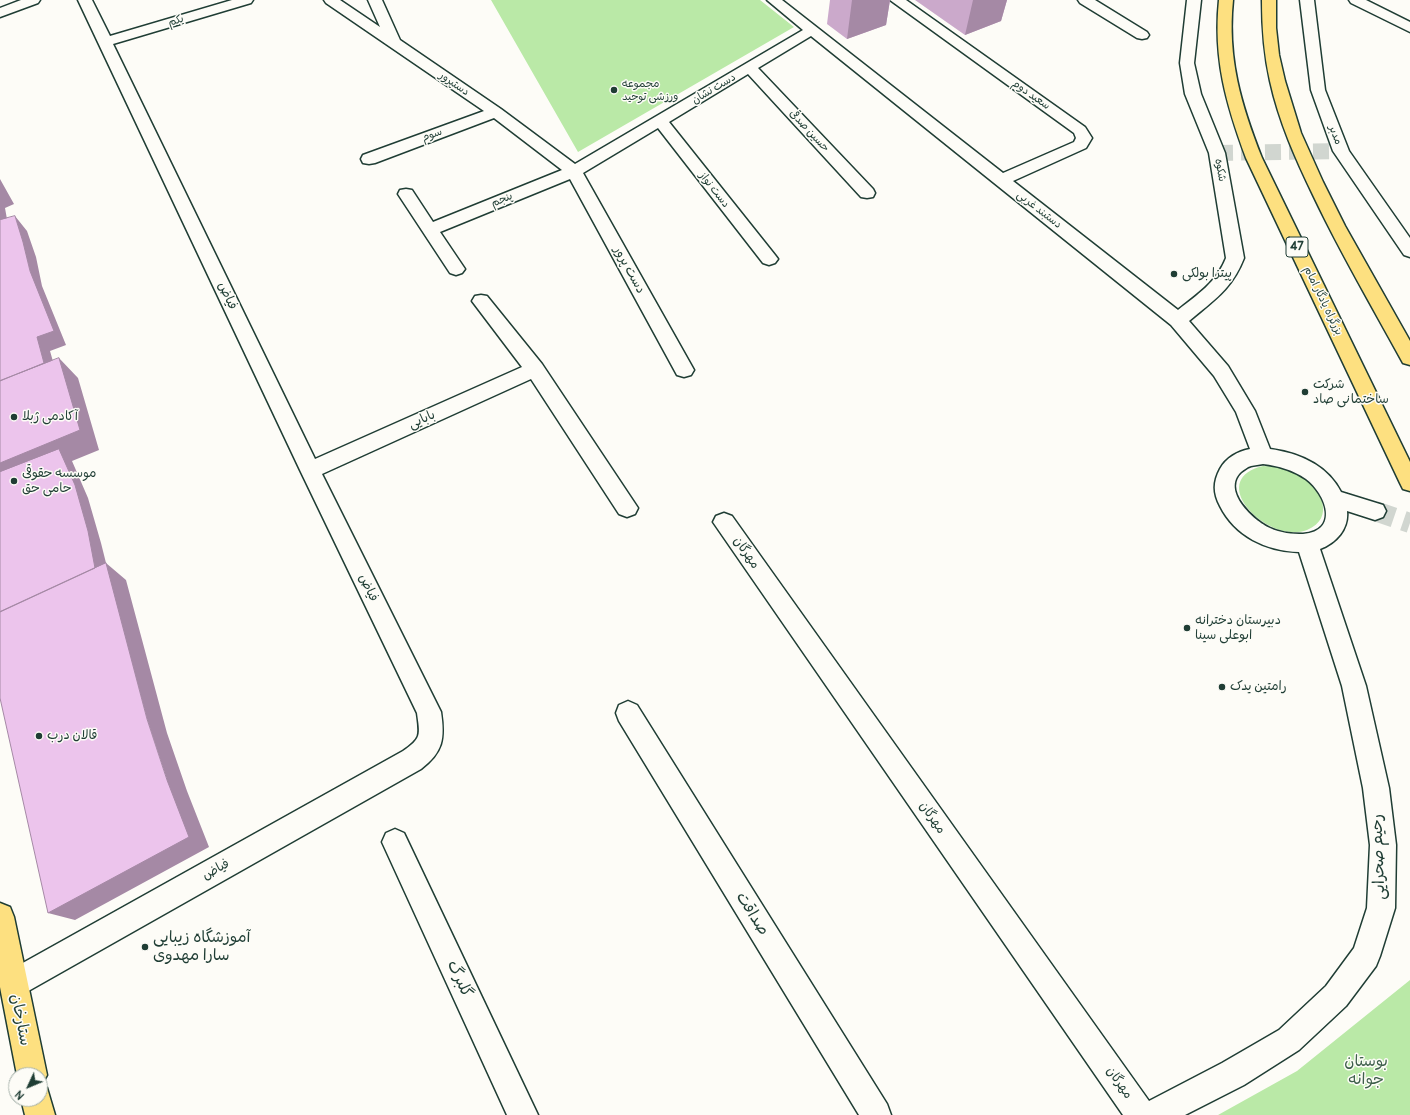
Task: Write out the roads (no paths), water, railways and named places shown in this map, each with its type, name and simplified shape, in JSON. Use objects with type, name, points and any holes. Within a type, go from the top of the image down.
[{"type":"main road","name":"بزرگراه یادگار امام","points":[[1226,0],[1224,46],[1236,112],[1254,158],[1410,483]]},
{"type":"main road","points":[[1269,0],[1269,32],[1276,79],[1288,120],[1310,172],[1348,250],[1410,358]]},
{"type":"main road","name":"ستارخان","points":[[0,917],[30,1067]]},
{"type":"street","name":"فیاض","points":[[13,984],[412,760],[426,750],[431,739],[429,712],[310,470],[85,0]]},
{"type":"street","name":"یکم","points":[[106,42],[246,0]]},
{"type":"street","name":"دستپرور","points":[[331,0],[496,112],[574,171]]},
{"type":"street","points":[[374,0],[394,43]]},
{"type":"street","name":"سعید دوم","points":[[897,0],[1080,130],[1084,138],[1080,145],[1001,180]]},
{"type":"street","points":[[1085,0],[1142,35]]},
{"type":"street","name":"شکوه","points":[[1178,320],[1219,286],[1230,273],[1235,258],[1217,153],[1193,94],[1187,63],[1194,0]]},
{"type":"street","name":"مدبر","points":[[1307,0],[1318,90],[1341,151],[1410,251]]},
{"type":"street","points":[[1356,0],[1410,28]]},
{"type":"street","points":[[0,13],[26,1]]},
{"type":"street","name":"دستبند غربی","points":[[780,1],[812,30],[1178,320],[1221,370],[1245,411],[1262,456]]},
{"type":"street","name":"دست نشان","points":[[574,171],[812,30]]},
{"type":"street","name":"حسین صدقی","points":[[750,68],[867,193]]},
{"type":"street","name":"سوم","points":[[369,159],[496,112]]},
{"type":"street","name":"دست نواز","points":[[660,121],[769,259]]},
{"type":"street","name":"پنجم","points":[[430,230],[574,171]]},
{"type":"street","name":"دست پرور","points":[[574,171],[684,370]]},
{"type":"street","points":[[406,194],[456,269]]},
{"type":"street","points":[[481,301],[535,370],[627,508]]},
{"type":"street","name":"بابایی","points":[[310,470],[535,370]]},
{"type":"street","points":[[1262,456],[1285,460],[1312,473],[1325,484],[1333,498],[1338,510],[1336,522],[1331,533],[1320,540],[1307,544],[1289,543],[1270,538],[1252,528],[1238,516],[1228,502],[1224,487],[1227,475],[1235,464],[1247,458],[1262,456]]},
{"type":"street","points":[[1333,498],[1375,511]]},
{"type":"street","name":"مهرگان","points":[[724,522],[1141,1115]]},
{"type":"street","name":"رحیم صحرایی","points":[[1154,1115],[1233,1074],[1289,1040],[1336,996],[1366,956],[1381,908],[1383,846],[1376,788],[1354,686],[1307,544]]},
{"type":"street","name":"صداقت","points":[[628,714],[876,1115]]},
{"type":"street","name":"گلبرگ","points":[[395,842],[523,1115]]},
{"type":"tunnel","points":[[1217,153],[1341,151]]},
{"type":"tunnel","points":[[1375,511],[1410,523]]},
{"type":"place","name":"مجموعه ورزشی توحید","points":[[614,90]]},
{"type":"place","name":"پیتزا بولکی","points":[[1174,274]]},
{"type":"place","name":"شرکت ساختمانی صاد","points":[[1305,392]]},
{"type":"place","name":"آکادمی ژبلا","points":[[14,417]]},
{"type":"place","name":"موسسه حقوقی حامی حق","points":[[14,481]]},
{"type":"place","name":"دبیرستان دخترانه ابوعلی سینا","points":[[1187,628]]},
{"type":"place","name":"رامتین یدک","points":[[1222,687]]},
{"type":"place","name":"قالان درب","points":[[39,736]]},
{"type":"place","name":"آموزشگاه زیبایی سارا مهدوی","points":[[145,947]]},
{"type":"park label","name":"بوستان جوانه","points":[[1366,1071]]}]
